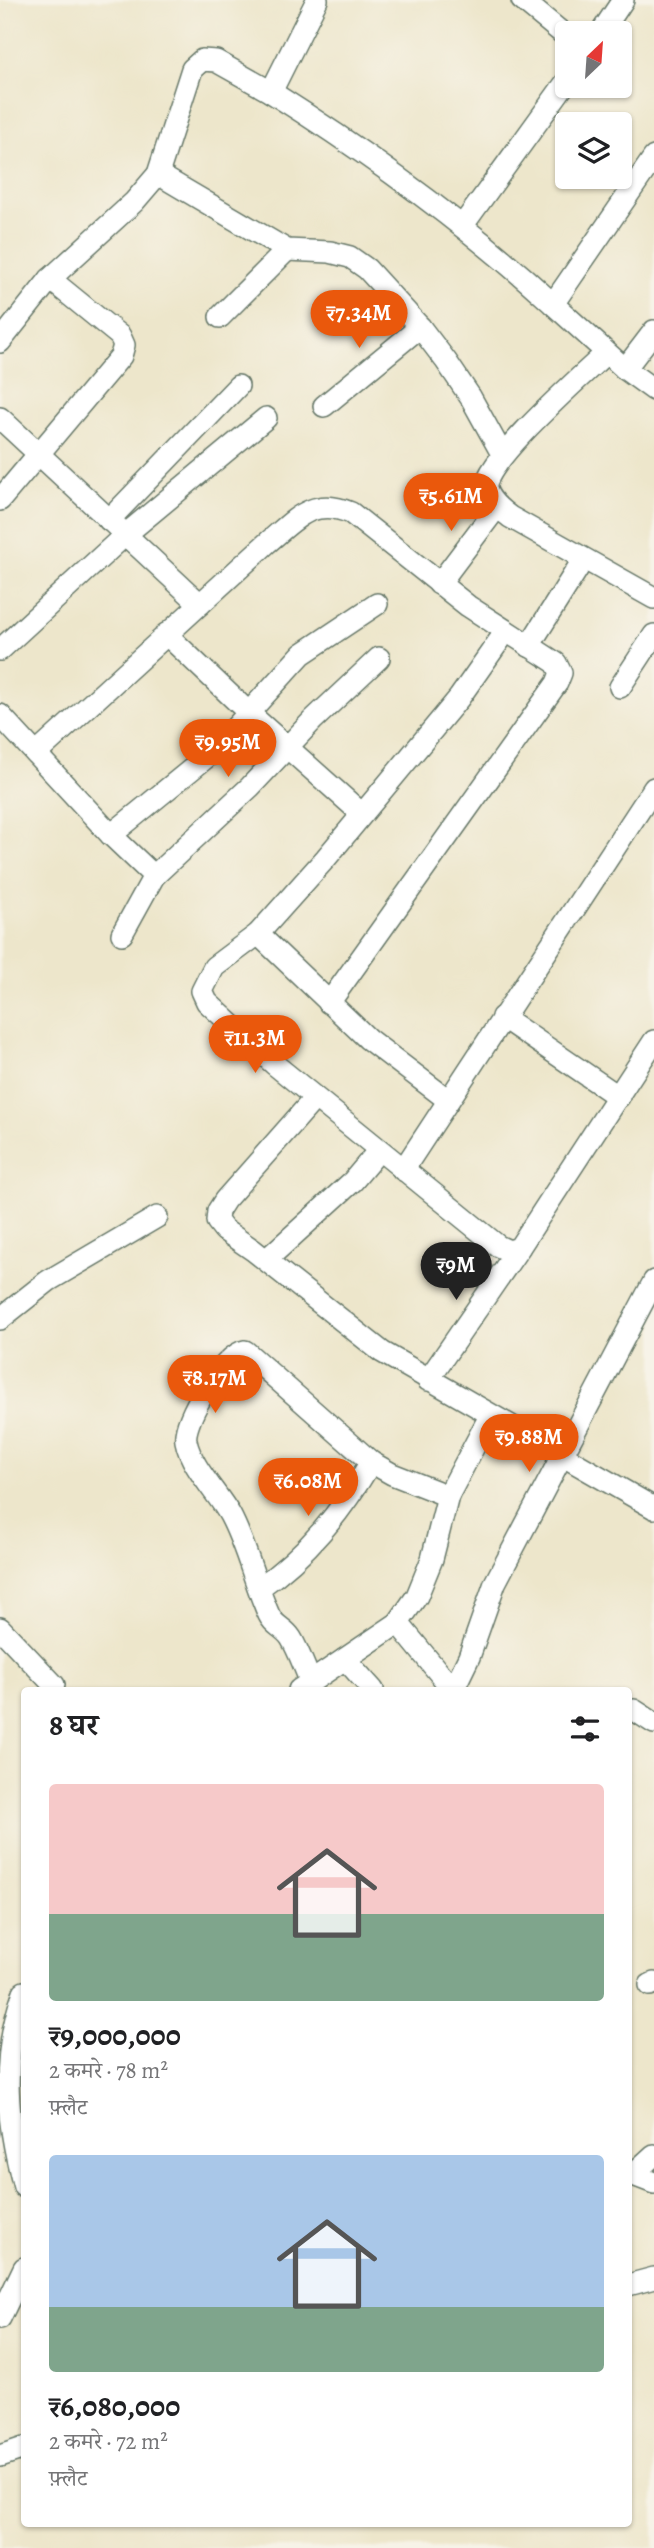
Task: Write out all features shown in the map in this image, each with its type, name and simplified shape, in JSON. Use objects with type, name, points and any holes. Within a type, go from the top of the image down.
[{"type":"street","points":[[271,92],[317,0]]},
{"type":"street","points":[[522,0],[555,27]]},
{"type":"street","points":[[609,21],[623,0]]},
{"type":"street","points":[[0,342],[50,279],[134,202],[158,174],[192,69],[202,60],[216,61],[329,128],[463,225],[606,353],[654,390]]},
{"type":"street","points":[[463,225],[555,98]]},
{"type":"street","points":[[553,304],[654,157]]},
{"type":"street","points":[[158,174],[287,250],[330,252],[350,257],[367,269],[420,327],[471,398],[502,454]]},
{"type":"street","points":[[220,317],[287,250]]},
{"type":"street","points":[[0,500],[121,356],[124,345],[120,336],[50,279]]},
{"type":"street","points":[[324,406],[420,327]]},
{"type":"street","points":[[625,369],[654,331]]},
{"type":"street","points":[[606,353],[502,454],[488,474],[486,489],[497,507],[583,560],[654,598]]},
{"type":"street","points":[[109,520],[238,386]]},
{"type":"street","points":[[0,418],[200,604]]},
{"type":"street","points":[[0,650],[125,535],[266,418]]},
{"type":"street","points":[[36,754],[286,528],[305,513],[320,506],[336,507],[351,513],[439,584],[556,663],[561,673],[557,683],[329,1003]]},
{"type":"street","points":[[439,584],[497,507]]},
{"type":"street","points":[[529,646],[583,560]]},
{"type":"street","points":[[111,835],[183,778],[250,714],[302,654],[377,604]]},
{"type":"street","points":[[506,631],[459,698],[362,814],[258,934],[214,967],[204,981],[202,991],[207,1002],[315,1098],[402,1170],[498,1246],[509,1251],[519,1248]]},
{"type":"street","points":[[166,634],[288,749],[362,814]]},
{"type":"street","points":[[620,687],[654,635]]},
{"type":"street","points":[[122,934],[154,876],[379,658]]},
{"type":"street","points":[[0,715],[111,835],[154,876]]},
{"type":"street","points":[[402,1170],[502,1017],[556,941],[654,788]]},
{"type":"street","points":[[258,934],[368,1039],[448,1100]]},
{"type":"street","points":[[502,1017],[619,1097]]},
{"type":"street","points":[[428,1380],[519,1248],[654,1041]]},
{"type":"street","points":[[315,1098],[218,1211],[217,1221],[223,1230],[266,1260],[382,1352],[654,1508]]},
{"type":"street","points":[[266,1260],[353,1181],[379,1150]]},
{"type":"street","points":[[0,1320],[48,1281],[156,1217]]},
{"type":"street","points":[[454,1687],[469,1657],[495,1583],[654,1281]]},
{"type":"street","points":[[448,1496],[392,1475],[372,1462],[245,1351],[232,1358],[193,1409],[185,1439],[189,1451],[240,1535],[269,1615],[290,1636],[305,1686],[398,1623],[425,1580],[448,1496],[490,1416]]},
{"type":"street","points":[[259,1588],[308,1549],[331,1524],[372,1462]]},
{"type":"street","points":[[398,1623],[451,1687]]},
{"type":"street","points":[[0,1628],[54,1685]]},
{"type":"street","points":[[345,1660],[370,1687]]},
{"type":"street","points":[[634,1710],[654,1723]]},
{"type":"street","points":[[17,2001],[5,2062],[5,2106],[21,2175]]},
{"type":"street","points":[[632,2172],[654,2155]]},
{"type":"street","points":[[632,2175],[654,2183]]},
{"type":"street","points":[[0,2318],[21,2274]]},
{"type":"street","points":[[632,2284],[654,2278]]},
{"type":"street","points":[[0,2456],[21,2449]]}]
